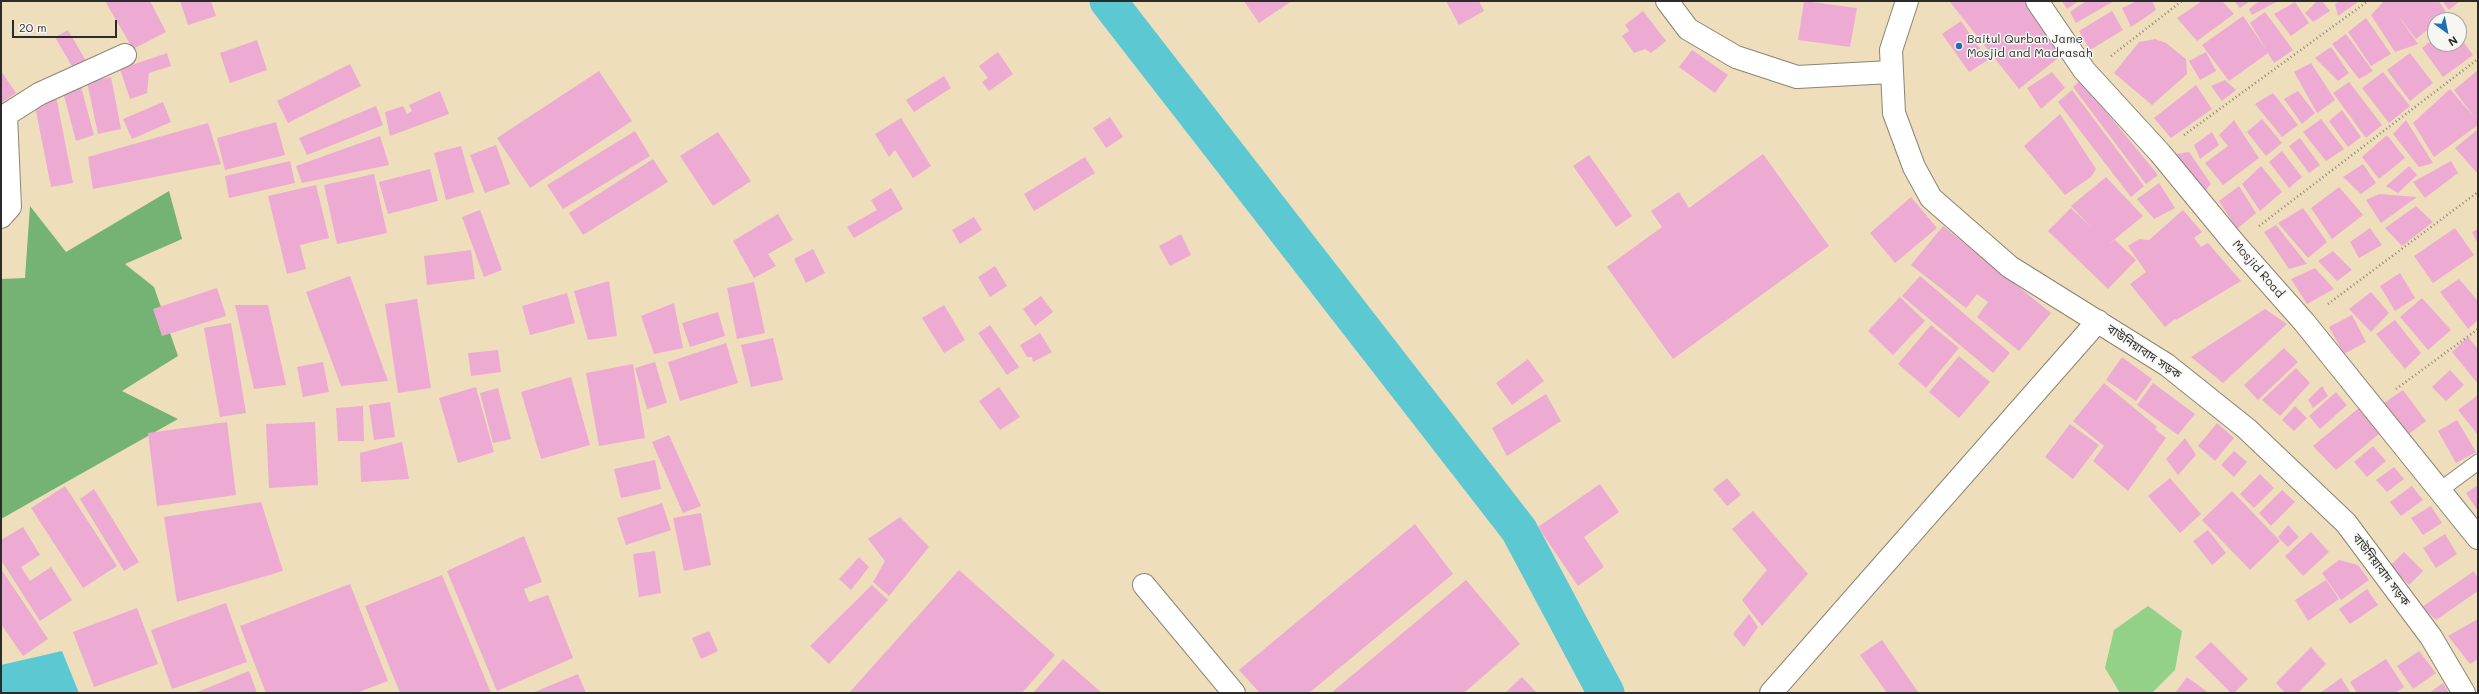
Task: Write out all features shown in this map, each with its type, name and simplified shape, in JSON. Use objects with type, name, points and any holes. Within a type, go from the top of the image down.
[{"type":"street","points":[[1667,1],[1688,29],[1736,58],[1797,77],[1891,72]]},
{"type":"street","name":"বাউনিয়াবাদ সড়ক","points":[[1907,1],[1891,50],[1894,113],[1914,167],[1932,198],[2010,268],[2098,321],[2167,366],[2241,424],[2346,523],[2431,637],[2464,693]]},
{"type":"street","name":"Mosjid Road","points":[[2037,1],[2088,74],[2160,153],[2235,244],[2304,322],[2478,538]]},
{"type":"street","points":[[1,217],[10,207],[6,115],[39,94],[125,55]]},
{"type":"street","points":[[1771,693],[2098,321]]},
{"type":"street","points":[[1144,585],[1234,693]]},
{"type":"lane","points":[[2440,490],[2478,462]]},
{"type":"path","points":[[2088,74],[2182,1]]},
{"type":"path","points":[[2160,153],[2368,1]]},
{"type":"path","points":[[2235,244],[2478,59]]},
{"type":"path","points":[[2304,322],[2478,192]]},
{"type":"path","points":[[2372,406],[2478,329]]},
{"type":"green space","points":[[169,191],[182,239],[125,264],[154,287],[178,356],[122,391],[178,419],[1,519],[1,279],[25,278],[30,206],[66,252]]},
{"type":"green space","points":[[2148,606],[2182,631],[2175,670],[2152,693],[2120,693],[2105,668],[2114,630]]},
{"type":"water","points":[[62,651],[79,693],[1,693],[1,665]]},
{"type":"building","points":[[105,1],[150,1],[166,32],[133,49]]},
{"type":"building","points":[[180,1],[211,1],[216,16],[188,25]]},
{"type":"building","points":[[1244,1],[1292,1],[1259,23]]},
{"type":"building","points":[[1446,1],[1479,1],[1484,11],[1459,25]]},
{"type":"building","points":[[1804,1],[1857,8],[1850,47],[1798,40]]},
{"type":"building","points":[[2028,1],[2067,51],[2019,89],[1950,2]]},
{"type":"building","points":[[2062,1],[2079,1],[2067,9]]},
{"type":"building","points":[[2086,1],[2114,1],[2076,23],[2070,12]]},
{"type":"building","points":[[2137,1],[2152,1],[2156,10],[2131,27],[2122,8]]},
{"type":"building","points":[[2202,1],[2222,1],[2234,14],[2197,41],[2177,18]]},
{"type":"building","points":[[2234,1],[2250,1],[2240,8]]},
{"type":"building","points":[[2259,1],[2278,1],[2252,15],[2249,9]]},
{"type":"building","points":[[2317,1],[2322,1],[2330,11],[2313,22],[2305,13]]},
{"type":"building","points":[[2339,1],[2358,2],[2338,16],[2335,4]]},
{"type":"building","points":[[2384,1],[2439,1],[2446,12],[2427,12],[2427,30],[2416,39],[2397,14],[2418,44],[2395,52],[2371,15]]},
{"type":"building","points":[[2442,1],[2460,1],[2449,10]]},
{"type":"building","points":[[2295,2],[2309,23],[2291,36],[2274,14]]},
{"type":"building","points":[[1643,11],[1666,41],[1651,53],[1645,49],[1634,53],[1622,36],[1629,31],[1625,25]]},
{"type":"building","points":[[2112,11],[2123,30],[2090,50],[2079,31]]},
{"type":"building","points":[[2265,12],[2293,50],[2274,63],[2268,53],[2229,81],[2202,45],[2243,16],[2267,51],[2250,23]]},
{"type":"building","points":[[2366,18],[2391,54],[2371,66],[2348,32]]},
{"type":"building","points":[[1961,21],[1988,60],[1969,72],[1942,34]]},
{"type":"building","points":[[68,30],[86,61],[73,68],[55,37]]},
{"type":"building","points":[[2346,34],[2373,71],[2359,79],[2332,44]]},
{"type":"building","points":[[2155,39],[2166,43],[2186,59],[2187,74],[2152,105],[2114,73],[2139,42]]},
{"type":"building","points":[[257,40],[267,70],[230,83],[220,53]]},
{"type":"building","points":[[2427,44],[2427,52],[2467,52],[2467,47],[2473,55],[2443,77],[2422,48]]},
{"type":"building","points":[[2331,47],[2349,73],[2338,81],[2315,58]]},
{"type":"building","points":[[1692,50],[1728,75],[1715,93],[1679,67]]},
{"type":"building","points":[[998,52],[1013,74],[989,91],[982,82],[988,78],[979,66]]},
{"type":"building","points":[[2206,52],[2216,71],[2200,80],[2189,61]]},
{"type":"building","points":[[167,53],[171,66],[149,73],[147,93],[130,99],[120,69]]},
{"type":"building","points":[[2410,53],[2433,83],[2410,101],[2387,70]]},
{"type":"building","points":[[2311,63],[2335,100],[2317,113],[2294,72]]},
{"type":"building","points":[[350,64],[361,86],[288,123],[277,101]]},
{"type":"building","points":[[2478,70],[2478,125],[2434,157],[2413,123],[2450,89],[2475,118],[2454,90]]},
{"type":"building","points":[[1,71],[16,93],[1,103]]},
{"type":"building","points":[[599,71],[632,121],[530,188],[497,138]]},
{"type":"building","points":[[2052,72],[2065,88],[2041,109],[2027,88]]},
{"type":"building","points":[[2383,72],[2410,106],[2389,123],[2362,88]]},
{"type":"building","points":[[944,76],[951,88],[914,112],[906,100]]},
{"type":"building","points":[[111,77],[121,129],[98,134],[87,82]]},
{"type":"building","points":[[2080,80],[2158,175],[2146,184],[2073,87]]},
{"type":"building","points":[[2225,80],[2236,90],[2222,101],[2211,86]]},
{"type":"building","points":[[2349,82],[2382,125],[2366,138],[2333,93]]},
{"type":"building","points":[[80,83],[94,135],[76,141],[62,88]]},
{"type":"building","points":[[2196,85],[2212,109],[2171,138],[2154,118]]},
{"type":"building","points":[[2072,90],[2144,186],[2131,197],[2058,102]]},
{"type":"building","points":[[440,91],[449,114],[390,136],[385,112],[403,106],[407,114],[412,111],[409,105]]},
{"type":"building","points":[[2298,91],[2315,113],[2302,124],[2284,99]]},
{"type":"building","points":[[2273,93],[2298,125],[2282,137],[2255,104]]},
{"type":"building","points":[[56,96],[73,183],[51,187],[34,101]]},
{"type":"building","points":[[163,102],[171,122],[132,139],[123,119]]},
{"type":"building","points":[[376,106],[383,125],[307,155],[299,138]]},
{"type":"building","points":[[2342,110],[2361,137],[2348,147],[2329,121]]},
{"type":"building","points":[[2060,114],[2096,169],[2091,177],[2065,195],[2024,146]]},
{"type":"building","points":[[1110,117],[1123,137],[1106,148],[1093,128]]},
{"type":"building","points":[[901,118],[931,166],[913,178],[895,150],[889,157],[875,134]]},
{"type":"building","points":[[2262,119],[2282,143],[2266,156],[2247,132]]},
{"type":"building","points":[[2321,119],[2344,149],[2326,161],[2303,132]]},
{"type":"building","points":[[2234,120],[2259,158],[2223,185],[2205,163],[2228,146],[2219,135]]},
{"type":"building","points":[[2406,120],[2433,163],[2419,167],[2393,134]]},
{"type":"building","points":[[276,122],[285,155],[225,170],[217,138]]},
{"type":"building","points":[[208,123],[221,164],[93,189],[88,157]]},
{"type":"building","points":[[2478,129],[2478,174],[2455,148]]},
{"type":"building","points":[[635,131],[650,156],[563,209],[547,185]]},
{"type":"building","points":[[718,132],[751,181],[713,206],[680,156]]},
{"type":"building","points":[[2212,132],[2219,145],[2200,159],[2194,145]]},
{"type":"building","points":[[2387,135],[2405,158],[2379,179],[2362,157]]},
{"type":"building","points":[[380,136],[389,165],[302,183],[296,166]]},
{"type":"building","points":[[2300,138],[2320,165],[2309,173],[2289,146]]},
{"type":"building","points":[[496,145],[510,184],[485,193],[470,155]]},
{"type":"building","points":[[461,146],[474,192],[446,200],[434,153]]},
{"type":"building","points":[[2282,151],[2302,177],[2289,188],[2269,162]]},
{"type":"building","points":[[2189,152],[2211,184],[2205,191],[2176,154]]},
{"type":"building","points":[[1763,154],[1829,246],[1673,359],[1607,267],[1662,227],[1651,211],[1679,192],[1689,208]]},
{"type":"building","points":[[1589,155],[1632,216],[1616,227],[1573,166]]},
{"type":"building","points":[[1085,157],[1095,173],[1034,211],[1024,194]]},
{"type":"building","points":[[653,159],[668,182],[583,235],[569,213]]},
{"type":"building","points":[[290,161],[295,183],[229,198],[225,176]]},
{"type":"building","points":[[2451,161],[2458,173],[2425,198],[2413,182]]},
{"type":"building","points":[[2363,164],[2376,183],[2361,194],[2343,177]]},
{"type":"building","points":[[2261,166],[2282,192],[2260,211],[2242,184]]},
{"type":"building","points":[[2409,166],[2417,175],[2398,193],[2386,186]]},
{"type":"building","points":[[430,169],[438,201],[388,214],[379,182]]},
{"type":"building","points":[[374,174],[387,233],[337,244],[324,185]]},
{"type":"building","points":[[2106,177],[2143,216],[2109,244],[2115,240],[2136,260],[2108,289],[2048,231],[2071,208],[2092,228],[2071,206]]},
{"type":"building","points":[[2159,183],[2175,208],[2154,219],[2137,199]]},
{"type":"building","points":[[316,185],[329,238],[300,245],[306,269],[287,274],[268,196]]},
{"type":"building","points":[[2239,186],[2256,213],[2237,229],[2219,201]]},
{"type":"building","points":[[2339,187],[2363,215],[2332,239],[2311,208]]},
{"type":"building","points":[[891,188],[903,209],[854,238],[847,227],[877,210],[871,200]]},
{"type":"building","points":[[2379,194],[2417,197],[2381,223],[2366,200]]},
{"type":"building","points":[[1911,197],[1937,228],[1895,263],[1870,233]]},
{"type":"building","points":[[2416,206],[2433,222],[2402,246],[2385,228]]},
{"type":"building","points":[[2303,208],[2327,242],[2308,258],[2278,223]]},
{"type":"building","points":[[480,210],[502,270],[484,277],[462,217]]},
{"type":"building","points":[[2183,210],[2202,232],[2194,238],[2201,247],[2208,243],[2241,281],[2176,320],[2175,319],[2165,327],[2130,284],[2146,272],[2128,246],[2139,239],[2149,240]]},
{"type":"building","points":[[778,214],[793,240],[768,254],[776,266],[754,278],[733,241]]},
{"type":"building","points":[[974,217],[982,230],[960,244],[952,230]]},
{"type":"building","points":[[2276,225],[2307,264],[2289,269],[2264,232]]},
{"type":"building","points":[[1943,226],[2051,313],[2019,351],[1977,317],[1988,302],[1977,294],[1966,308],[1911,265]]},
{"type":"building","points":[[2370,228],[2382,245],[2359,258],[2350,242]]},
{"type":"building","points":[[2455,228],[2474,255],[2433,283],[2414,256]]},
{"type":"building","points":[[2478,229],[2478,244],[2472,232]]},
{"type":"building","points":[[1181,234],[1191,255],[1170,266],[1159,246]]},
{"type":"building","points":[[813,249],[825,273],[806,283],[794,259]]},
{"type":"building","points":[[471,250],[475,279],[427,285],[424,256]]},
{"type":"building","points":[[2333,251],[2352,270],[2337,281],[2318,261]]},
{"type":"building","points":[[995,266],[1007,286],[990,297],[978,277]]},
{"type":"building","points":[[2315,268],[2334,289],[2307,304],[2291,279]]},
{"type":"building","points":[[2400,273],[2415,298],[2395,311],[2380,286]]},
{"type":"building","points":[[350,276],[388,381],[341,386],[306,292]]},
{"type":"building","points":[[1920,276],[2010,353],[1993,373],[1902,296]]},
{"type":"building","points":[[2459,279],[2478,301],[2478,320],[2468,329],[2440,292]]},
{"type":"building","points":[[609,281],[617,336],[588,340],[574,291]]},
{"type":"building","points":[[754,282],[765,333],[737,339],[727,288]]},
{"type":"building","points":[[217,288],[226,316],[162,336],[153,309]]},
{"type":"building","points":[[2371,292],[2389,313],[2371,332],[2349,309]]},
{"type":"building","points":[[567,293],[575,323],[530,335],[522,306]]},
{"type":"building","points":[[1041,296],[1053,312],[1035,326],[1023,309]]},
{"type":"building","points":[[1900,297],[1925,321],[1893,355],[1868,331]]},
{"type":"building","points":[[2422,298],[2451,330],[2428,350],[2400,317]]},
{"type":"building","points":[[417,299],[431,388],[398,393],[385,304]]},
{"type":"building","points":[[674,303],[683,348],[654,354],[641,316]]},
{"type":"building","points":[[235,305],[268,305],[286,385],[254,389]]},
{"type":"building","points":[[944,305],[965,340],[944,353],[922,318]]},
{"type":"building","points":[[2265,309],[2287,324],[2223,383],[2191,357]]},
{"type":"building","points":[[718,312],[725,336],[690,347],[682,323]]},
{"type":"building","points":[[2352,315],[2366,342],[2344,354],[2329,327]]},
{"type":"building","points":[[2395,320],[2421,353],[2405,369],[2376,334]]},
{"type":"building","points":[[231,323],[246,413],[220,417],[204,328]]},
{"type":"building","points":[[990,325],[1019,367],[1007,375],[978,333]]},
{"type":"building","points":[[1931,325],[1959,348],[1926,388],[1898,364]]},
{"type":"building","points":[[1040,333],[1052,352],[1033,362],[1032,357],[1027,357],[1020,345]]},
{"type":"building","points":[[2468,337],[2478,349],[2478,384],[2452,352]]},
{"type":"building","points":[[773,338],[783,380],[751,387],[741,345]]},
{"type":"building","points":[[726,343],[738,383],[680,401],[668,362]]},
{"type":"building","points":[[2284,348],[2298,362],[2258,400],[2244,385]]},
{"type":"building","points":[[498,350],[501,372],[471,376],[468,353]]},
{"type":"building","points":[[1959,356],[1990,382],[1959,418],[1929,392]]},
{"type":"building","points":[[2122,357],[2152,379],[2136,401],[2106,380]]},
{"type":"building","points":[[1528,359],[1544,381],[1512,405],[1496,383]]},
{"type":"building","points":[[323,362],[329,392],[303,397],[297,367]]},
{"type":"building","points":[[655,362],[667,403],[647,409],[635,368]]},
{"type":"building","points":[[633,364],[645,438],[599,446],[586,373]]},
{"type":"building","points":[[2296,368],[2310,383],[2280,416],[2262,400]]},
{"type":"building","points":[[2450,370],[2464,385],[2446,401],[2432,387]]},
{"type":"building","points":[[571,377],[590,445],[541,459],[521,392]]},
{"type":"building","points":[[2104,383],[2157,427],[2155,429],[2166,438],[2128,491],[2093,461],[2104,446],[2073,421]]},
{"type":"building","points":[[2153,383],[2195,414],[2178,435],[2137,405]]},
{"type":"building","points":[[2322,386],[2328,396],[2313,408],[2308,400]]},
{"type":"building","points":[[476,387],[494,452],[458,463],[439,398]]},
{"type":"building","points":[[999,387],[1020,417],[1000,430],[979,401]]},
{"type":"building","points":[[498,388],[511,439],[493,443],[480,393]]},
{"type":"building","points":[[2403,390],[2426,421],[2405,437],[2381,405]]},
{"type":"building","points":[[2336,392],[2347,405],[2320,429],[2309,416]]},
{"type":"building","points":[[1546,394],[1561,421],[1507,456],[1492,428]]},
{"type":"building","points":[[2478,395],[2478,435],[2458,410]]},
{"type":"building","points":[[390,402],[395,437],[374,440],[369,405]]},
{"type":"building","points":[[363,406],[364,441],[338,441],[336,408]]},
{"type":"building","points":[[2295,406],[2307,418],[2294,431],[2282,420]]},
{"type":"building","points":[[2360,407],[2380,433],[2336,470],[2313,446]]},
{"type":"building","points":[[2457,420],[2476,452],[2456,463],[2438,431]]},
{"type":"building","points":[[227,422],[236,495],[157,506],[148,433]]},
{"type":"building","points":[[315,422],[318,485],[269,488],[266,424]]},
{"type":"building","points":[[2217,423],[2234,438],[2215,461],[2198,446]]},
{"type":"building","points":[[2070,424],[2099,445],[2073,479],[2045,457]]},
{"type":"building","points":[[669,435],[701,506],[683,513],[652,442]]},
{"type":"building","points":[[2185,438],[2196,455],[2178,475],[2166,459]]},
{"type":"building","points":[[402,442],[409,479],[361,482],[360,453]]},
{"type":"building","points":[[2373,446],[2386,461],[2367,477],[2354,462]]},
{"type":"building","points":[[2234,451],[2247,462],[2234,477],[2221,465]]},
{"type":"building","points":[[655,460],[661,489],[621,498],[614,469]]},
{"type":"building","points":[[2394,467],[2404,479],[2387,492],[2376,480]]},
{"type":"building","points":[[2260,474],[2274,488],[2254,508],[2240,494]]},
{"type":"building","points":[[1727,478],[1741,495],[1727,506],[1713,489]]},
{"type":"building","points":[[2170,478],[2201,514],[2180,533],[2148,496]]},
{"type":"building","points":[[1600,484],[1619,512],[1584,537],[1604,567],[1578,586],[1538,527]]},
{"type":"building","points":[[2478,485],[2478,511],[2466,493]]},
{"type":"building","points":[[65,486],[117,566],[83,588],[31,508]]},
{"type":"building","points":[[2412,486],[2423,500],[2401,516],[2390,502]]},
{"type":"building","points":[[94,489],[139,562],[124,571],[80,499]]},
{"type":"building","points":[[2282,490],[2295,502],[2271,526],[2259,513]]},
{"type":"building","points":[[2232,491],[2280,541],[2250,570],[2202,520]]},
{"type":"building","points":[[261,502],[283,571],[177,602],[164,517]]},
{"type":"building","points":[[662,503],[671,530],[626,545],[617,518]]},
{"type":"building","points":[[2431,506],[2442,523],[2423,535],[2411,518]]},
{"type":"building","points":[[1753,511],[1808,574],[1762,626],[1742,600],[1767,570],[1732,529]]},
{"type":"building","points":[[701,513],[711,565],[684,571],[673,518]]},
{"type":"building","points":[[900,517],[929,547],[889,596],[873,582],[885,561],[868,539]]},
{"type":"building","points":[[1415,524],[1453,574],[1309,693],[1260,693],[1239,670]]},
{"type":"building","points":[[2288,525],[2299,537],[2288,547],[2278,537]]},
{"type":"building","points":[[23,527],[40,555],[21,567],[30,581],[51,567],[72,600],[40,621],[1,560],[1,540]]},
{"type":"building","points":[[2208,530],[2226,553],[2212,565],[2193,541]]},
{"type":"building","points":[[2311,532],[2329,552],[2303,576],[2285,556]]},
{"type":"building","points":[[2445,534],[2457,554],[2436,568],[2423,548]]},
{"type":"building","points":[[524,536],[542,582],[524,589],[529,602],[548,595],[573,658],[497,691],[447,571]]},
{"type":"building","points":[[655,551],[661,593],[639,597],[633,554]]},
{"type":"building","points":[[2404,552],[2423,571],[2409,585],[2390,566]]},
{"type":"building","points":[[859,557],[869,567],[851,590],[839,579]]},
{"type":"building","points":[[2339,560],[2358,565],[2369,580],[2341,600],[2322,573]]},
{"type":"building","points":[[1,569],[48,639],[23,656],[1,624]]},
{"type":"building","points":[[959,570],[1055,655],[1022,693],[849,693]]},
{"type":"building","points":[[2474,571],[2478,579],[2478,591],[2436,620],[2422,607]]},
{"type":"building","points":[[442,575],[491,693],[400,693],[365,606]]},
{"type":"building","points":[[1466,580],[1520,644],[1464,693],[1331,693]]},
{"type":"building","points":[[2326,580],[2339,599],[2308,621],[2295,600]]},
{"type":"building","points":[[350,584],[388,681],[356,693],[266,693],[240,626]]},
{"type":"building","points":[[872,585],[888,600],[829,664],[810,646]]},
{"type":"building","points":[[2367,589],[2378,605],[2350,624],[2339,609]]},
{"type":"building","points":[[226,603],[247,662],[172,689],[151,630]]},
{"type":"building","points":[[137,608],[158,664],[94,687],[73,632]]},
{"type":"building","points":[[1749,614],[1758,627],[1744,647],[1733,634]]},
{"type":"building","points":[[2478,619],[2478,659],[2470,664],[2448,636]]},
{"type":"building","points":[[709,631],[718,651],[701,659],[692,638]]},
{"type":"building","points":[[1882,640],[1918,692],[1887,693],[1860,655]]},
{"type":"building","points":[[2211,642],[2248,679],[2234,693],[2231,693],[2195,657]]},
{"type":"building","points":[[2311,647],[2326,664],[2298,693],[2285,693],[2276,683]]},
{"type":"building","points":[[2419,651],[2436,673],[2413,689],[2397,666]]},
{"type":"building","points":[[1063,659],[1102,693],[1033,693]]},
{"type":"building","points":[[2386,659],[2404,687],[2395,693],[2357,693],[2350,682]]},
{"type":"building","points":[[249,671],[257,693],[195,693]]},
{"type":"building","points":[[578,674],[586,693],[532,693]]},
{"type":"building","points":[[1522,677],[1537,693],[1505,693]]},
{"type":"building","points":[[2187,677],[2209,693],[2175,693]]},
{"type":"building","points":[[2341,678],[2351,693],[2320,693]]},
{"type":"building","points":[[2443,683],[2449,693],[2429,693]]},
{"type":"waterway","points":[[1108,1],[1519,530],[1606,693]]},
{"type":"place","name":"Baitul Qurban Jame Mosjid and Madrasah","points":[[1959,46]]}]
